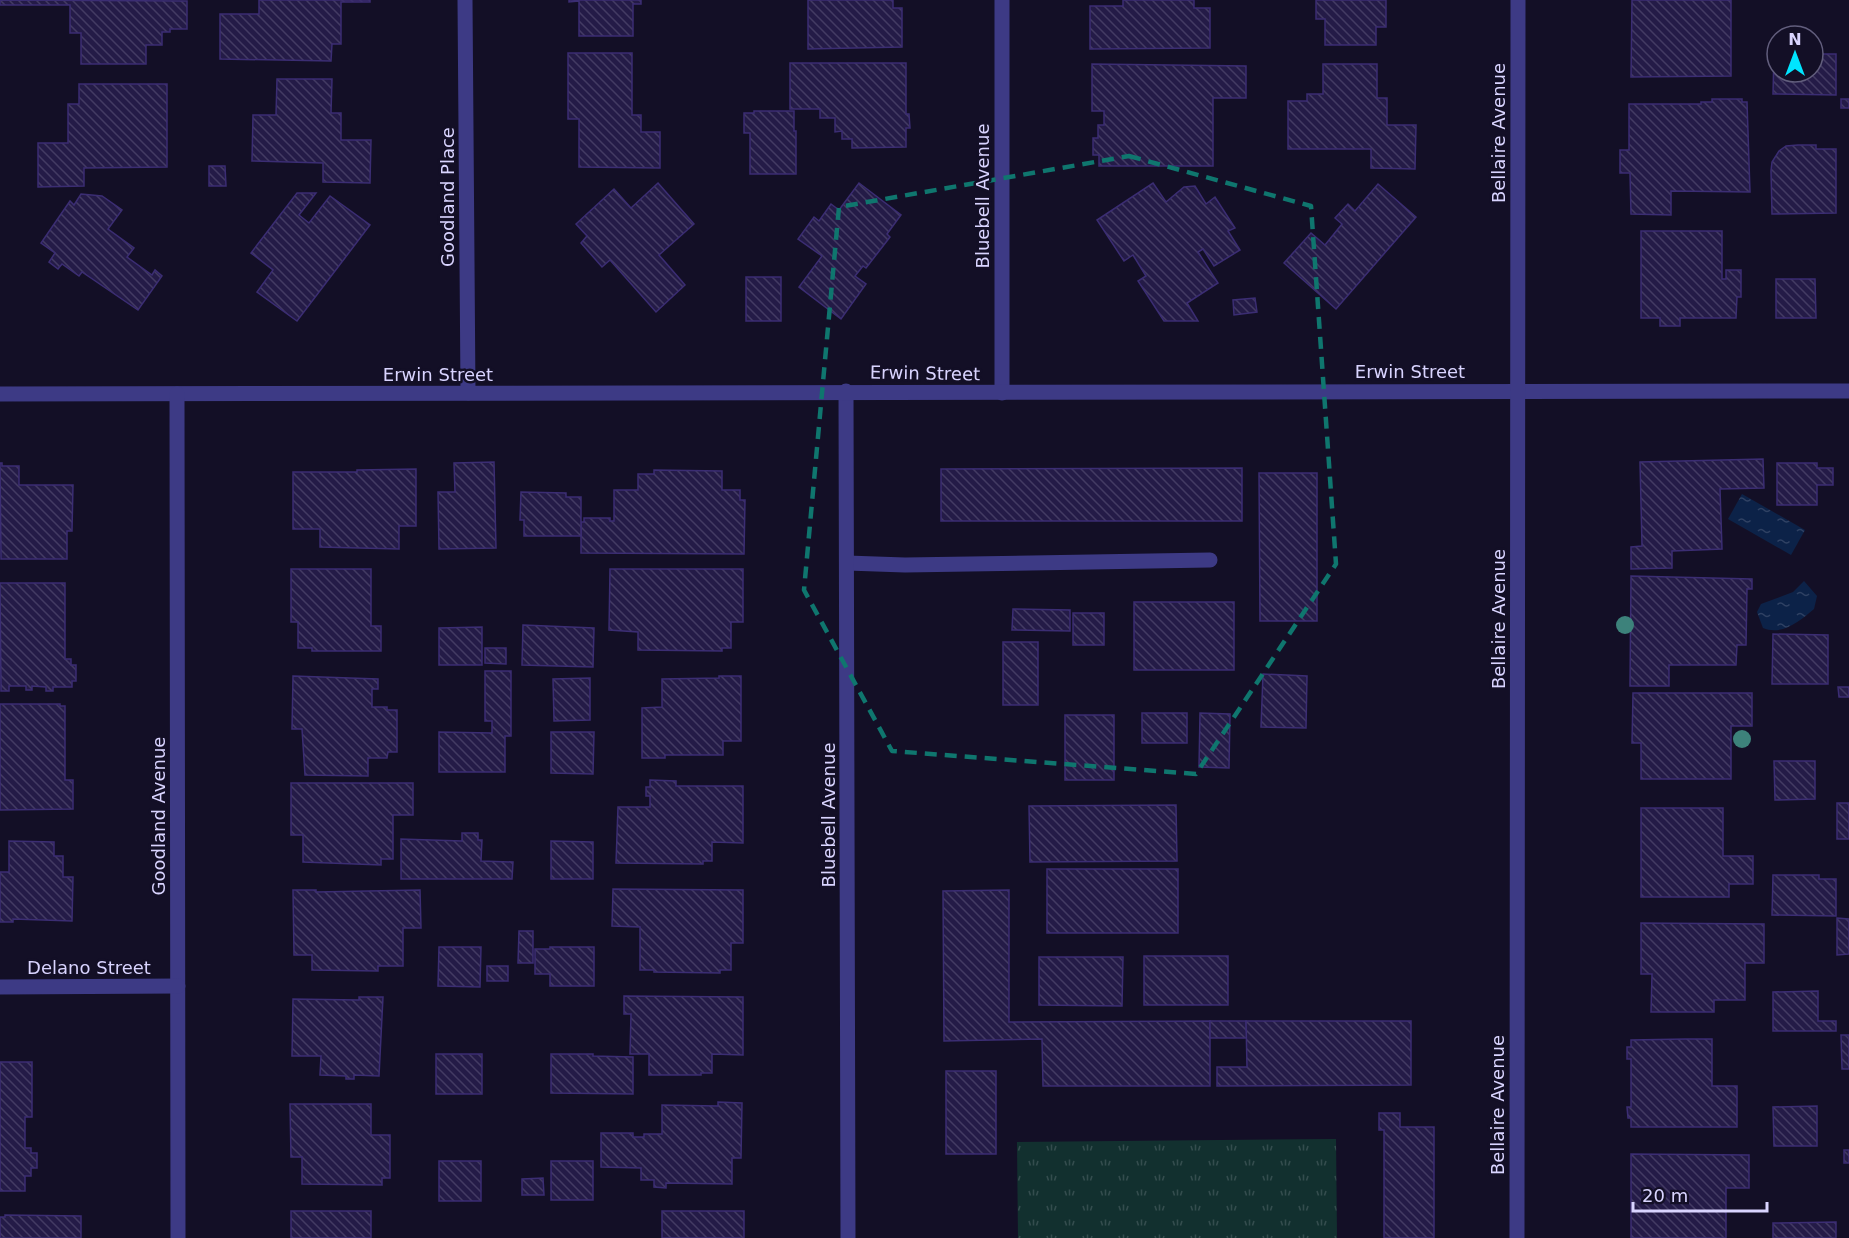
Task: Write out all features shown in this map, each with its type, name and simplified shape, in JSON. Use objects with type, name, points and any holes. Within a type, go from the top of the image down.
[{"type":"street","name":"Goodland Place","points":[[465,0],[468,393]]},
{"type":"street","name":"Bluebell Avenue","points":[[1002,0],[1002,393]]},
{"type":"street","name":"Bellaire Avenue","points":[[1517,1238],[1518,0]]},
{"type":"street","name":"Erwin Street","points":[[0,394],[1849,391]]},
{"type":"street","name":"Bluebell Avenue","points":[[846,392],[848,1238]]},
{"type":"street","name":"Goodland Avenue","points":[[177,394],[178,1238]]},
{"type":"street","points":[[847,563],[905,565],[1210,560]]},
{"type":"street","name":"Delano Street","points":[[0,987],[178,986]]},
{"type":"highlighted area","points":[[1129,156],[1311,206],[1336,564],[1196,774],[892,751],[804,590],[839,207]]},
{"type":"green space","points":[[1336,1139],[1337,1238],[1018,1238],[1017,1142]]},
{"type":"water","points":[[1742,494],[1805,530],[1791,555],[1728,519]]},
{"type":"water","points":[[1804,581],[1817,596],[1814,609],[1784,629],[1763,628],[1757,612],[1761,604],[1793,592]]},
{"type":"building","points":[[0,0],[187,1],[187,29],[170,29],[170,32],[162,32],[162,45],[146,45],[146,64],[81,64],[81,33],[70,33],[70,5],[0,5]]},
{"type":"building","points":[[259,0],[370,0],[370,2],[341,2],[341,44],[332,44],[331,61],[220,59],[220,14],[259,14]]},
{"type":"building","points":[[569,0],[641,0],[641,4],[633,4],[633,36],[579,36],[579,1],[569,2]]},
{"type":"building","points":[[808,0],[893,0],[893,8],[902,8],[902,47],[808,49]]},
{"type":"building","points":[[1123,0],[1194,0],[1194,8],[1210,8],[1210,48],[1090,49],[1090,6],[1123,6]]},
{"type":"building","points":[[1316,0],[1386,0],[1386,27],[1376,27],[1376,45],[1325,45],[1325,19],[1316,19]]},
{"type":"building","points":[[1632,0],[1731,0],[1731,76],[1631,77]]},
{"type":"building","points":[[568,53],[632,53],[632,115],[641,115],[641,132],[660,132],[660,168],[579,167],[579,119],[568,119]]},
{"type":"building","points":[[1825,54],[1836,54],[1836,95],[1773,94],[1773,84],[1825,84]]},
{"type":"building","points":[[790,63],[906,63],[906,114],[909,114],[910,128],[906,128],[906,147],[852,148],[852,139],[842,139],[842,131],[835,132],[835,118],[820,118],[820,109],[790,109]]},
{"type":"building","points":[[1092,64],[1246,66],[1246,98],[1213,98],[1213,166],[1099,166],[1099,155],[1093,155],[1093,138],[1098,138],[1098,125],[1104,125],[1104,111],[1092,111]]},
{"type":"building","points":[[1323,64],[1377,64],[1377,98],[1387,98],[1387,125],[1416,125],[1415,169],[1371,168],[1371,149],[1288,149],[1288,101],[1307,101],[1307,94],[1323,94]]},
{"type":"building","points":[[277,79],[332,79],[331,113],[341,113],[341,140],[371,140],[370,183],[323,182],[323,163],[252,161],[253,115],[276,115]]},
{"type":"building","points":[[79,84],[167,84],[167,167],[84,168],[84,186],[38,187],[38,143],[68,143],[68,104],[79,104]]},
{"type":"building","points":[[1712,99],[1742,99],[1742,102],[1747,102],[1750,192],[1671,191],[1671,215],[1631,214],[1630,173],[1620,173],[1620,150],[1629,150],[1629,104],[1701,104],[1701,102],[1712,102]]},
{"type":"building","points":[[1841,99],[1849,99],[1849,108],[1841,108]]},
{"type":"building","points":[[754,111],[794,111],[796,174],[750,174],[750,133],[744,133],[744,113],[754,113]]},
{"type":"building","points":[[1816,145],[1816,149],[1836,149],[1836,213],[1772,214],[1772,162],[1779,151],[1786,146]]},
{"type":"building","points":[[209,166],[225,166],[226,186],[209,186]]},
{"type":"building","points":[[658,183],[694,224],[659,255],[685,285],[656,312],[610,260],[602,267],[581,243],[587,236],[576,224],[614,189],[631,208]]},
{"type":"building","points":[[859,183],[901,215],[887,234],[890,237],[866,268],[863,266],[855,276],[866,284],[841,319],[799,287],[822,256],[798,239],[814,217],[819,221],[831,204],[839,210]]},
{"type":"building","points":[[1153,183],[1166,202],[1184,187],[1195,186],[1206,204],[1215,197],[1235,228],[1228,231],[1240,250],[1214,266],[1203,249],[1198,252],[1218,283],[1187,303],[1198,321],[1164,321],[1138,281],[1146,276],[1133,255],[1124,261],[1097,220]]},
{"type":"building","points":[[1378,184],[1416,217],[1336,309],[1284,263],[1311,233],[1325,245],[1342,224],[1335,218],[1348,204],[1355,211]]},
{"type":"building","points":[[297,193],[316,193],[299,215],[309,223],[330,196],[370,225],[297,321],[257,292],[273,270],[251,253]]},
{"type":"building","points":[[81,194],[102,196],[122,210],[108,229],[134,248],[127,257],[152,275],[155,270],[162,276],[138,310],[82,272],[79,276],[62,264],[58,269],[49,262],[55,253],[41,243],[70,201],[74,205]]},
{"type":"building","points":[[1641,231],[1722,231],[1722,279],[1726,279],[1726,270],[1741,270],[1741,297],[1737,297],[1736,318],[1680,318],[1680,326],[1660,326],[1660,318],[1641,318]]},
{"type":"building","points":[[746,277],[781,277],[781,321],[746,321]]},
{"type":"building","points":[[1776,279],[1815,279],[1816,318],[1776,318]]},
{"type":"building","points":[[1255,298],[1257,312],[1234,315],[1233,300]]},
{"type":"building","points":[[1763,459],[1764,488],[1720,489],[1722,549],[1672,551],[1672,568],[1631,569],[1631,547],[1642,546],[1640,462]]},
{"type":"building","points":[[494,462],[496,548],[439,549],[438,492],[455,492],[454,463]]},
{"type":"building","points":[[0,463],[2,466],[19,466],[19,485],[73,485],[72,531],[67,531],[67,559],[1,559]]},
{"type":"building","points":[[1777,463],[1817,463],[1817,468],[1833,468],[1833,485],[1817,485],[1817,505],[1777,505]]},
{"type":"building","points":[[1242,468],[1242,521],[941,521],[941,469]]},
{"type":"building","points":[[416,469],[416,526],[399,526],[399,549],[320,547],[320,529],[293,529],[293,472]]},
{"type":"building","points":[[654,470],[722,471],[722,490],[740,490],[740,500],[745,500],[744,554],[581,553],[581,522],[584,522],[584,518],[610,518],[610,521],[614,521],[614,490],[638,490],[638,474],[654,474]]},
{"type":"building","points":[[1259,473],[1317,473],[1317,621],[1260,621]]},
{"type":"building","points":[[521,492],[566,493],[566,497],[581,497],[581,536],[524,536],[524,520],[520,520]]},
{"type":"building","points":[[291,569],[371,569],[371,626],[381,626],[381,651],[312,651],[312,648],[298,648],[298,622],[291,622]]},
{"type":"building","points":[[610,569],[743,569],[743,622],[731,622],[731,648],[722,648],[722,651],[638,650],[638,632],[609,630]]},
{"type":"building","points":[[1631,576],[1752,579],[1752,589],[1747,589],[1746,645],[1737,645],[1736,665],[1669,665],[1669,686],[1630,686]]},
{"type":"building","points":[[0,583],[65,583],[65,659],[71,659],[71,665],[76,665],[76,681],[72,681],[72,687],[53,687],[53,691],[46,691],[46,687],[32,686],[32,690],[26,690],[26,686],[9,686],[9,691],[1,691]]},
{"type":"building","points":[[1134,602],[1234,602],[1234,670],[1134,670]]},
{"type":"building","points":[[1013,609],[1070,610],[1070,631],[1012,630]]},
{"type":"building","points":[[1073,613],[1104,613],[1104,645],[1073,645]]},
{"type":"building","points":[[523,625],[594,628],[593,667],[522,665]]},
{"type":"building","points":[[482,627],[482,665],[439,665],[439,628]]},
{"type":"building","points":[[1773,634],[1828,635],[1828,684],[1772,684]]},
{"type":"building","points":[[1003,642],[1038,642],[1038,705],[1003,705]]},
{"type":"building","points":[[485,648],[506,648],[506,664],[485,663]]},
{"type":"building","points":[[485,671],[511,671],[511,736],[505,736],[505,772],[439,772],[439,732],[492,733],[492,721],[485,721]]},
{"type":"building","points":[[1263,674],[1307,676],[1306,728],[1261,727]]},
{"type":"building","points":[[293,676],[378,679],[378,689],[372,689],[372,707],[397,710],[397,752],[388,752],[387,758],[368,758],[368,776],[305,775],[302,729],[292,729]]},
{"type":"building","points":[[719,676],[741,676],[741,741],[723,741],[723,755],[665,755],[665,758],[642,758],[642,708],[662,707],[662,679],[719,678]]},
{"type":"building","points":[[590,678],[590,720],[554,721],[553,679]]},
{"type":"building","points":[[1838,687],[1849,687],[1849,697],[1839,697]]},
{"type":"building","points":[[1633,693],[1752,693],[1752,726],[1731,726],[1731,779],[1641,779],[1641,743],[1632,743]]},
{"type":"building","points":[[0,704],[60,704],[60,706],[65,706],[65,780],[73,780],[73,809],[0,810]]},
{"type":"building","points":[[1142,713],[1187,713],[1187,743],[1142,743]]},
{"type":"building","points":[[1200,713],[1230,714],[1229,768],[1199,767]]},
{"type":"building","points":[[1065,715],[1114,715],[1114,780],[1065,780]]},
{"type":"building","points":[[551,732],[594,732],[593,774],[551,773]]},
{"type":"building","points":[[1774,761],[1815,761],[1815,799],[1775,800]]},
{"type":"building","points":[[650,780],[676,781],[676,786],[743,786],[743,843],[712,842],[712,861],[703,861],[703,864],[616,863],[618,807],[650,807],[650,796],[646,796],[646,787],[650,787]]},
{"type":"building","points":[[291,783],[413,783],[413,815],[393,815],[393,859],[381,859],[381,865],[303,862],[303,835],[291,835]]},
{"type":"building","points":[[1837,803],[1849,803],[1849,839],[1837,839]]},
{"type":"building","points":[[1176,805],[1177,861],[1030,862],[1029,806]]},
{"type":"building","points":[[1641,808],[1723,808],[1723,856],[1753,856],[1753,884],[1729,884],[1729,897],[1641,897]]},
{"type":"building","points":[[462,833],[478,833],[478,840],[482,840],[481,861],[513,862],[512,879],[401,879],[401,839],[462,841]]},
{"type":"building","points":[[9,841],[54,842],[54,856],[63,856],[63,877],[73,877],[72,921],[13,919],[13,922],[0,922],[0,872],[9,872]]},
{"type":"building","points":[[551,841],[593,842],[593,879],[551,879]]},
{"type":"building","points":[[1047,869],[1178,869],[1178,933],[1047,933]]},
{"type":"building","points":[[1773,875],[1819,875],[1819,879],[1836,879],[1836,916],[1772,915]]},
{"type":"building","points":[[613,889],[743,890],[743,943],[731,943],[731,970],[720,970],[720,973],[640,970],[640,927],[612,926]]},
{"type":"building","points":[[293,890],[316,890],[316,892],[420,890],[421,928],[403,928],[403,966],[378,966],[378,971],[312,970],[312,955],[294,955]]},
{"type":"building","points":[[1009,890],[1009,1022],[1210,1021],[1210,1086],[1043,1086],[1042,1039],[944,1041],[943,891]]},
{"type":"building","points":[[1837,918],[1849,919],[1849,954],[1837,955]]},
{"type":"building","points":[[1641,923],[1764,924],[1764,963],[1745,963],[1745,1000],[1714,1000],[1714,1012],[1651,1012],[1652,974],[1641,974]]},
{"type":"building","points":[[519,931],[533,931],[533,963],[518,963]]},
{"type":"building","points":[[439,947],[481,947],[480,987],[438,986]]},
{"type":"building","points":[[550,947],[594,947],[594,986],[550,986],[550,974],[535,974],[535,949],[550,949]]},
{"type":"building","points":[[1144,956],[1228,956],[1228,1005],[1144,1005]]},
{"type":"building","points":[[1039,957],[1123,957],[1122,1006],[1039,1005]]},
{"type":"building","points":[[487,966],[508,966],[508,981],[487,981]]},
{"type":"building","points":[[1818,991],[1818,1021],[1836,1021],[1836,1031],[1773,1031],[1773,992]]},
{"type":"building","points":[[624,996],[743,997],[743,1055],[712,1054],[712,1073],[649,1075],[649,1054],[630,1054],[631,1014],[624,1014]]},
{"type":"building","points":[[359,997],[383,997],[379,1076],[354,1075],[354,1079],[346,1079],[346,1076],[320,1075],[321,1056],[292,1056],[293,999],[359,1000]]},
{"type":"building","points":[[1210,1021],[1246,1021],[1247,1038],[1210,1038]]},
{"type":"building","points":[[1246,1021],[1411,1021],[1411,1085],[1217,1086],[1217,1067],[1247,1067]]},
{"type":"building","points":[[1841,1035],[1849,1035],[1849,1069],[1842,1069]]},
{"type":"building","points":[[1712,1039],[1712,1086],[1737,1086],[1737,1127],[1631,1127],[1627,1107],[1631,1107],[1631,1059],[1627,1059],[1627,1047],[1631,1047],[1631,1040]]},
{"type":"building","points":[[436,1054],[482,1054],[482,1094],[436,1094]]},
{"type":"building","points":[[551,1054],[633,1057],[633,1094],[551,1093]]},
{"type":"building","points":[[0,1062],[32,1062],[32,1117],[25,1117],[25,1148],[31,1148],[31,1153],[37,1153],[37,1168],[31,1168],[31,1176],[25,1176],[25,1191],[0,1191]]},
{"type":"building","points":[[946,1071],[996,1071],[996,1154],[946,1154]]},
{"type":"building","points":[[718,1102],[742,1103],[741,1158],[732,1158],[732,1184],[666,1183],[666,1188],[654,1187],[654,1180],[641,1180],[641,1168],[601,1167],[601,1133],[633,1133],[633,1137],[644,1137],[644,1134],[662,1134],[662,1105],[718,1106]]},
{"type":"building","points":[[290,1104],[371,1104],[371,1135],[390,1135],[390,1178],[382,1178],[382,1185],[302,1184],[302,1157],[291,1157]]},
{"type":"building","points":[[1817,1106],[1817,1146],[1774,1146],[1773,1107]]},
{"type":"building","points":[[1379,1113],[1400,1113],[1400,1127],[1434,1127],[1434,1238],[1384,1238],[1384,1130],[1379,1130]]},
{"type":"building","points":[[1844,1150],[1849,1150],[1849,1163],[1844,1163]]},
{"type":"building","points":[[1631,1154],[1749,1155],[1749,1188],[1726,1188],[1726,1238],[1631,1238]]},
{"type":"building","points":[[439,1161],[481,1161],[481,1201],[439,1201]]},
{"type":"building","points":[[551,1161],[593,1161],[593,1200],[551,1200]]},
{"type":"building","points":[[543,1178],[544,1195],[522,1195],[522,1179]]},
{"type":"building","points":[[291,1211],[371,1211],[371,1238],[291,1238]]},
{"type":"building","points":[[662,1211],[744,1211],[744,1238],[662,1238]]},
{"type":"building","points":[[5,1215],[81,1216],[81,1238],[0,1238],[0,1217],[5,1217]]},
{"type":"building","points":[[1836,1222],[1836,1238],[1773,1238],[1773,1223]]}]
